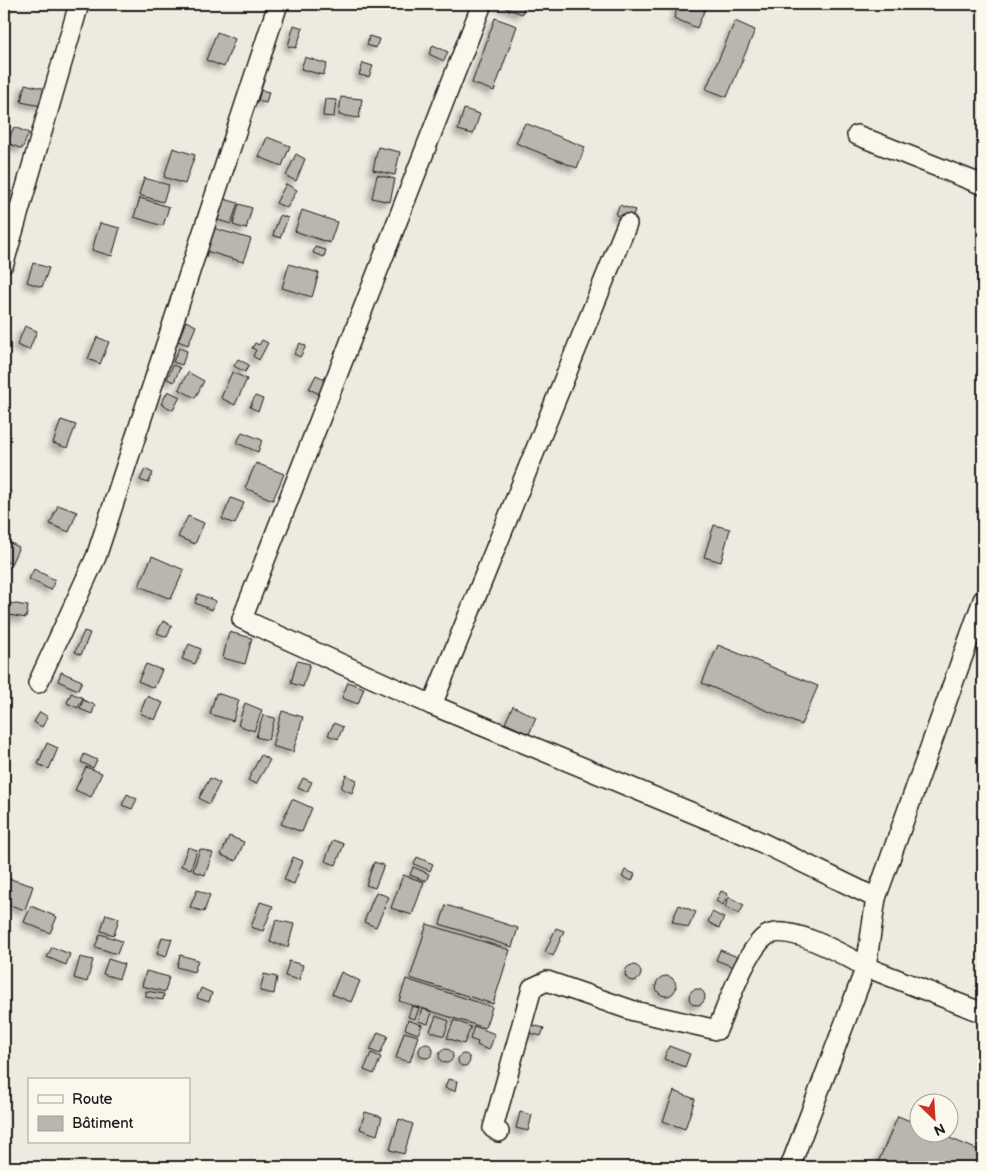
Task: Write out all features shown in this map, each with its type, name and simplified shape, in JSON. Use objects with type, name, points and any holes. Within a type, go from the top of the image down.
[{"type":"street","points":[[4,263],[80,4]]},
{"type":"street","points":[[38,683],[96,557],[278,4]]},
{"type":"street","points":[[482,4],[242,619],[432,705],[746,835],[876,898]]},
{"type":"street","points":[[857,135],[983,185]]},
{"type":"street","points":[[432,705],[627,224]]},
{"type":"street","points":[[790,1167],[866,967],[876,898],[983,600]]},
{"type":"street","points":[[498,1132],[493,1128],[532,988],[547,981],[634,1010],[717,1030],[752,950],[767,935],[782,934],[802,936],[866,967],[983,1013]]},
{"type":"building","points":[[498,4],[526,4],[522,14]]},
{"type":"building","points":[[679,4],[707,4],[697,28],[674,18]]},
{"type":"building","points":[[495,18],[517,26],[494,91],[472,83]]},
{"type":"building","points":[[735,21],[755,30],[727,97],[706,89]]},
{"type":"building","points":[[294,25],[303,28],[296,48],[288,46]]},
{"type":"building","points":[[217,32],[235,39],[224,67],[206,60]]},
{"type":"building","points":[[369,36],[379,39],[376,48],[367,45]]},
{"type":"building","points":[[433,45],[448,52],[444,61],[429,54]]},
{"type":"building","points":[[305,57],[327,64],[323,75],[301,69]]},
{"type":"building","points":[[363,63],[373,66],[369,77],[359,75]]},
{"type":"building","points":[[25,84],[46,89],[41,106],[21,102]]},
{"type":"building","points":[[261,90],[269,92],[266,103],[258,101]]},
{"type":"building","points":[[341,97],[362,99],[359,118],[339,115]]},
{"type":"building","points":[[325,99],[336,100],[334,117],[323,116]]},
{"type":"building","points":[[464,109],[480,114],[473,134],[458,130]]},
{"type":"building","points":[[525,123],[585,147],[577,168],[516,143]]},
{"type":"building","points":[[14,127],[29,133],[22,149],[7,143]]},
{"type":"building","points":[[267,137],[290,146],[282,166],[259,157]]},
{"type":"building","points":[[378,147],[400,152],[395,175],[373,170]]},
{"type":"building","points":[[173,148],[195,155],[185,184],[164,177]]},
{"type":"building","points":[[296,154],[305,159],[296,181],[286,176]]},
{"type":"building","points":[[377,175],[395,179],[390,202],[372,198]]},
{"type":"building","points":[[144,178],[169,185],[163,202],[139,195]]},
{"type":"building","points":[[286,184],[297,190],[287,208],[276,203]]},
{"type":"building","points":[[4,189],[16,193],[12,205],[4,202]]},
{"type":"building","points":[[140,198],[169,207],[163,226],[134,217]]},
{"type":"building","points":[[224,199],[238,203],[231,224],[218,220]]},
{"type":"building","points":[[239,204],[252,208],[246,229],[233,225]]},
{"type":"building","points":[[619,205],[635,210],[631,221],[616,215]]},
{"type":"building","points":[[302,210],[337,222],[330,243],[295,231]]},
{"type":"building","points":[[280,215],[288,218],[280,238],[273,235]]},
{"type":"building","points":[[100,223],[120,228],[112,256],[92,250]]},
{"type":"building","points":[[213,228],[251,239],[243,262],[206,251]]},
{"type":"building","points":[[315,247],[326,250],[324,257],[313,253]]},
{"type":"building","points":[[33,263],[49,268],[42,287],[27,282]]},
{"type":"building","points":[[289,264],[319,273],[312,297],[282,288]]},
{"type":"building","points":[[186,321],[196,326],[188,345],[178,341]]},
{"type":"building","points":[[25,326],[37,331],[29,350],[17,345]]},
{"type":"building","points":[[97,337],[109,342],[100,364],[88,359]]},
{"type":"building","points":[[262,340],[268,343],[259,360],[253,356],[256,350],[252,348],[255,343],[259,345]]},
{"type":"building","points":[[300,343],[306,346],[300,357],[294,354]]},
{"type":"building","points":[[179,348],[187,351],[182,365],[173,362]]},
{"type":"building","points":[[238,359],[249,365],[245,372],[234,366]]},
{"type":"building","points":[[173,365],[180,368],[174,382],[167,379]]},
{"type":"building","points":[[188,372],[204,381],[195,398],[179,389]]},
{"type":"building","points":[[232,372],[247,379],[235,405],[221,398]]},
{"type":"building","points":[[316,375],[329,381],[322,395],[309,389]]},
{"type":"building","points":[[168,391],[180,397],[173,410],[161,404]]},
{"type":"building","points":[[255,396],[263,399],[258,411],[250,407]]},
{"type":"building","points":[[61,420],[76,425],[67,448],[53,443]]},
{"type":"building","points":[[242,432],[262,440],[258,452],[237,443]]},
{"type":"building","points":[[256,463],[284,474],[273,500],[245,488]]},
{"type":"building","points":[[145,469],[153,473],[148,483],[140,480]]},
{"type":"building","points":[[4,488],[12,492],[4,510]]},
{"type":"building","points":[[231,498],[244,503],[235,524],[222,519]]},
{"type":"building","points":[[58,505],[77,512],[69,532],[50,524]]},
{"type":"building","points":[[188,516],[204,523],[195,544],[178,537]]},
{"type":"building","points":[[714,525],[730,529],[721,562],[704,557]]},
{"type":"building","points":[[4,540],[19,547],[11,564],[4,560]]},
{"type":"building","points":[[152,556],[184,570],[171,599],[139,586]]},
{"type":"building","points":[[34,569],[55,580],[51,590],[29,579]]},
{"type":"building","points":[[198,594],[216,601],[212,610],[195,603]]},
{"type":"building","points":[[4,602],[28,606],[26,618],[4,614]]},
{"type":"building","points":[[163,621],[172,625],[167,637],[157,633]]},
{"type":"building","points":[[84,631],[90,633],[81,655],[75,652]]},
{"type":"building","points":[[229,632],[252,638],[245,664],[223,658]]},
{"type":"building","points":[[189,644],[201,649],[195,664],[182,659]]},
{"type":"building","points":[[718,645],[818,686],[801,725],[702,683]]},
{"type":"building","points":[[297,661],[310,664],[303,687],[291,683]]},
{"type":"building","points":[[146,664],[162,670],[154,688],[138,681]]},
{"type":"building","points":[[61,672],[82,681],[78,690],[58,681]]},
{"type":"building","points":[[348,682],[364,688],[358,704],[342,698]]},
{"type":"building","points":[[71,693],[83,698],[78,708],[67,703]]},
{"type":"building","points":[[216,693],[239,700],[233,721],[210,714]]},
{"type":"building","points":[[147,696],[163,703],[155,720],[140,713]]},
{"type":"building","points":[[83,700],[95,705],[92,714],[80,709]]},
{"type":"building","points":[[245,703],[262,710],[254,731],[238,725]]},
{"type":"building","points":[[513,706],[536,718],[529,734],[505,723]]},
{"type":"building","points":[[282,711],[303,717],[293,752],[272,746]]},
{"type":"building","points":[[40,712],[48,717],[42,727],[34,722]]},
{"type":"building","points":[[263,715],[275,718],[268,740],[256,737]]},
{"type":"building","points":[[334,723],[343,727],[338,739],[328,735]]},
{"type":"building","points":[[47,743],[58,748],[49,769],[38,764]]},
{"type":"building","points":[[84,754],[97,760],[93,768],[81,762]]},
{"type":"building","points":[[261,755],[270,760],[256,784],[248,780]]},
{"type":"building","points":[[86,767],[102,773],[91,797],[75,790]]},
{"type":"building","points":[[346,775],[357,780],[352,793],[341,788]]},
{"type":"building","points":[[210,778],[220,783],[209,804],[199,798]]},
{"type":"building","points":[[303,778],[312,782],[307,792],[298,788]]},
{"type":"building","points":[[127,794],[137,799],[132,809],[122,805]]},
{"type":"building","points":[[292,799],[312,808],[302,832],[281,824]]},
{"type":"building","points":[[229,836],[244,842],[236,861],[221,855]]},
{"type":"building","points":[[333,840],[344,844],[336,865],[325,861]]},
{"type":"building","points":[[188,847],[197,850],[191,869],[181,866]]},
{"type":"building","points":[[200,849],[213,853],[205,875],[193,871]]},
{"type":"building","points":[[293,857],[303,861],[294,884],[284,880]]},
{"type":"building","points":[[417,857],[433,864],[430,871],[414,864]]},
{"type":"building","points":[[374,862],[384,865],[375,888],[366,885]]},
{"type":"building","points":[[413,867],[429,874],[426,881],[410,875]]},
{"type":"building","points":[[625,870],[635,874],[632,881],[622,877]]},
{"type":"building","points":[[403,875],[424,882],[412,915],[391,908]]},
{"type":"building","points":[[4,877],[33,886],[25,910],[4,903]]},
{"type":"building","points":[[197,890],[210,895],[204,912],[190,907]]},
{"type":"building","points":[[721,891],[728,894],[723,905],[716,901]]},
{"type":"building","points":[[376,892],[389,897],[376,927],[364,922]]},
{"type":"building","points":[[729,897],[744,905],[739,914],[725,907]]},
{"type":"building","points":[[260,902],[273,906],[263,931],[251,927]]},
{"type":"building","points":[[446,905],[518,928],[512,947],[440,924]]},
{"type":"building","points":[[679,905],[696,912],[688,928],[672,921]]},
{"type":"building","points":[[31,906],[57,917],[50,933],[24,922]]},
{"type":"building","points":[[712,912],[724,918],[719,928],[708,922]]},
{"type":"building","points":[[106,914],[119,918],[114,935],[101,931]]},
{"type":"building","points":[[276,920],[294,924],[288,947],[270,942]]},
{"type":"building","points":[[427,924],[510,950],[493,1004],[410,978]]},
{"type":"building","points":[[556,928],[564,931],[553,956],[545,952]]},
{"type":"building","points":[[100,934],[122,941],[117,954],[95,947]]},
{"type":"building","points":[[162,937],[172,939],[166,957],[157,954]]},
{"type":"building","points":[[52,947],[70,954],[66,965],[47,957]]},
{"type":"building","points":[[720,950],[738,957],[734,967],[716,960]]},
{"type":"building","points":[[180,955],[198,960],[194,972],[177,967]]},
{"type":"building","points":[[80,957],[93,960],[87,982],[74,978]]},
{"type":"building","points":[[108,959],[124,964],[119,979],[103,974]]},
{"type":"building","points":[[289,961],[303,965],[299,980],[285,976]]},
{"type":"building","points":[[630,965],[636,965],[641,970],[639,979],[630,981],[625,976],[625,970]]},
{"type":"building","points":[[146,971],[169,977],[165,992],[142,986]]},
{"type":"building","points":[[341,972],[360,981],[351,1002],[332,994]]},
{"type":"building","points":[[264,974],[277,977],[274,994],[260,991]]},
{"type":"building","points":[[666,976],[673,979],[676,986],[673,993],[666,996],[659,993],[656,986],[659,979]]},
{"type":"building","points":[[406,979],[492,1007],[485,1028],[399,1001]]},
{"type":"building","points":[[201,988],[212,993],[209,1002],[197,998]]},
{"type":"building","points":[[694,989],[700,989],[705,994],[703,1003],[694,1005],[689,1000],[689,994]]},
{"type":"building","points":[[146,991],[164,994],[163,1000],[146,997]]},
{"type":"building","points":[[412,1006],[419,1008],[415,1019],[408,1017]]},
{"type":"building","points":[[423,1009],[432,1012],[428,1024],[418,1021]]},
{"type":"building","points":[[436,1016],[449,1021],[444,1036],[430,1031]]},
{"type":"building","points":[[408,1020],[422,1025],[418,1034],[405,1029]]},
{"type":"building","points":[[454,1020],[471,1027],[464,1044],[447,1038]]},
{"type":"building","points":[[532,1025],[544,1028],[541,1036],[530,1033]]},
{"type":"building","points":[[474,1026],[495,1034],[489,1050],[477,1045],[478,1042],[470,1039]]},
{"type":"building","points":[[378,1032],[388,1036],[380,1054],[370,1050]]},
{"type":"building","points":[[404,1032],[418,1036],[410,1062],[396,1058]]},
{"type":"building","points":[[423,1044],[429,1044],[433,1051],[429,1058],[423,1058],[419,1054],[419,1048]]},
{"type":"building","points":[[669,1046],[690,1054],[685,1067],[664,1059]]},
{"type":"building","points":[[443,1049],[449,1049],[453,1056],[449,1063],[443,1063],[439,1059],[439,1053]]},
{"type":"building","points":[[371,1053],[381,1057],[374,1074],[364,1070]]},
{"type":"building","points":[[462,1054],[466,1054],[470,1060],[466,1066],[462,1066],[458,1062],[458,1058]]},
{"type":"building","points":[[448,1079],[457,1081],[455,1091],[445,1088]]},
{"type":"building","points":[[674,1091],[695,1099],[685,1129],[663,1121]]},
{"type":"building","points":[[365,1112],[382,1117],[377,1135],[360,1129]]},
{"type":"building","points":[[520,1112],[532,1115],[528,1131],[516,1128]]},
{"type":"building","points":[[898,1116],[910,1121],[910,1144],[960,1144],[960,1142],[983,1152],[983,1167],[876,1167]]},
{"type":"building","points":[[399,1119],[413,1124],[404,1154],[390,1150]]}]
